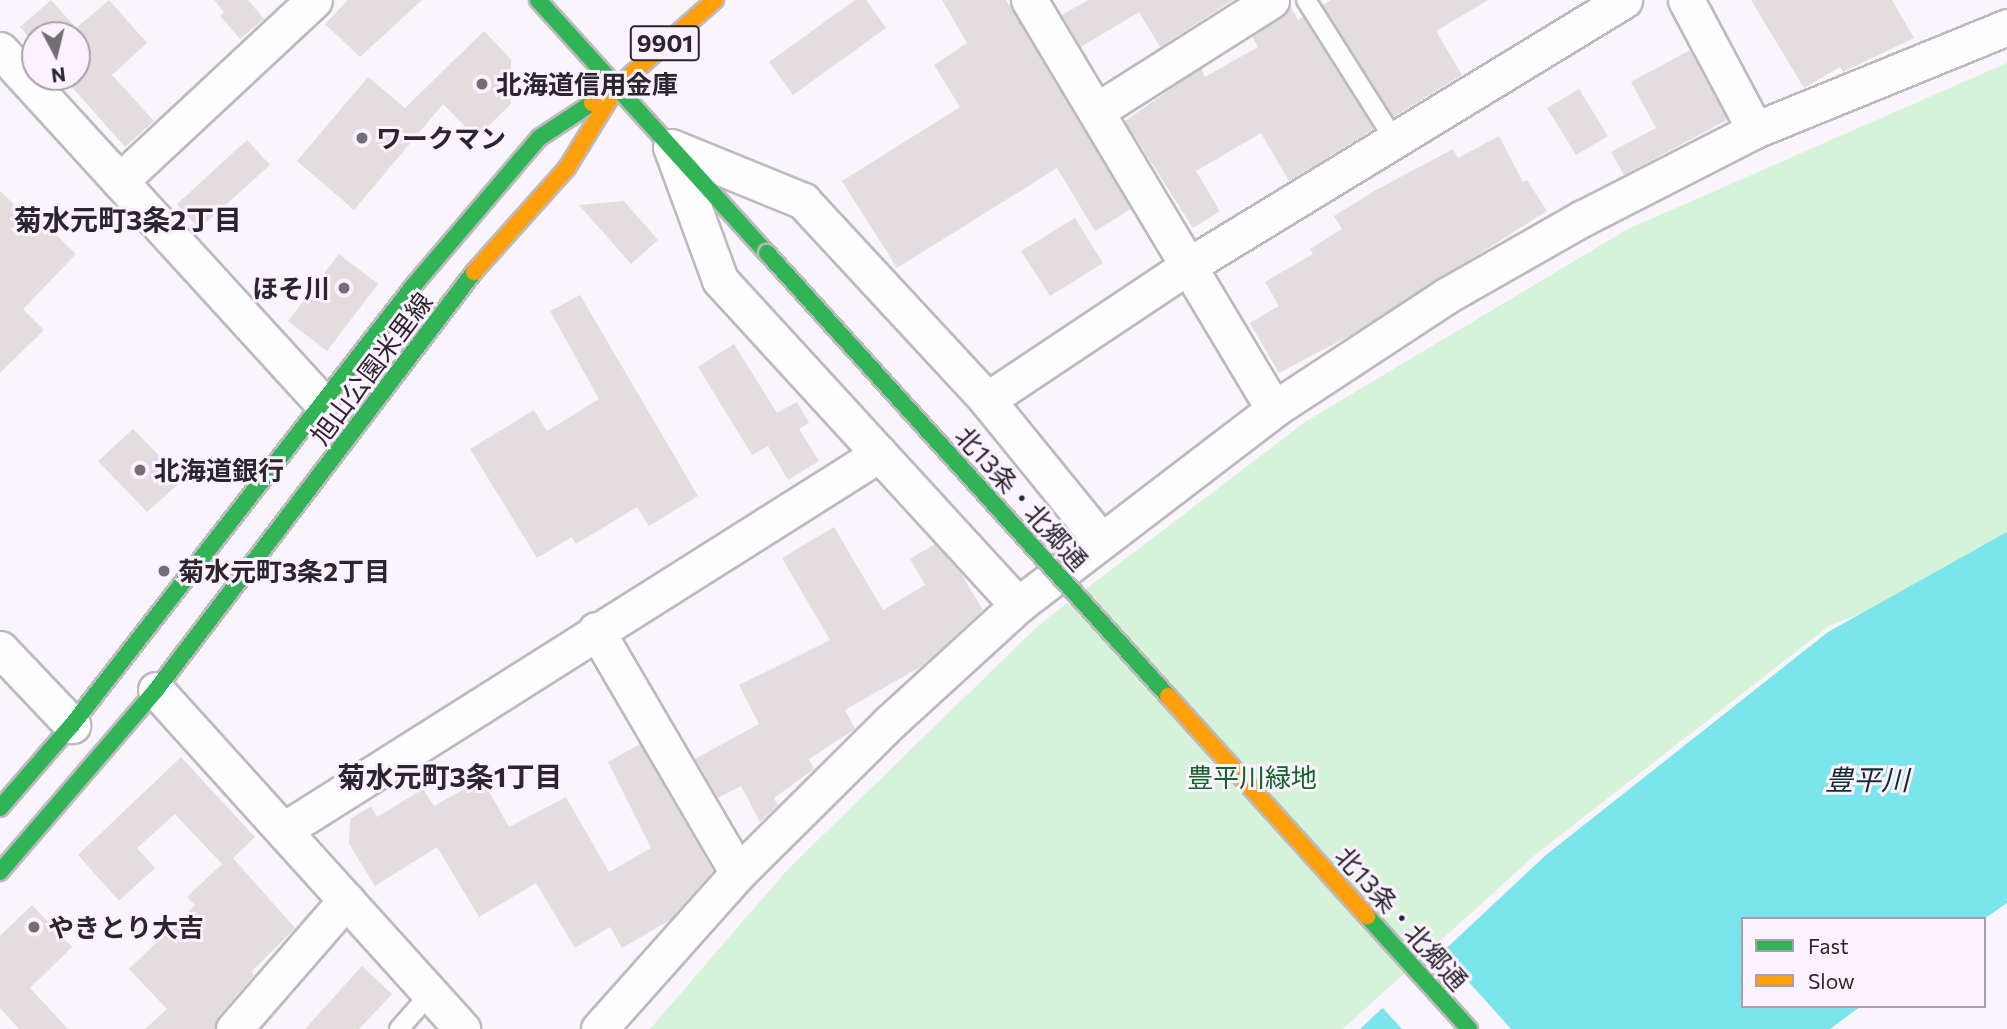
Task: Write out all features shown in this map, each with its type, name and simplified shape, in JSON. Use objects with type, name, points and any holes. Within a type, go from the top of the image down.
[{"type":"main road","name":"北13条・北郷通","points":[[538,0],[1469,1029]]},
{"type":"main road","name":"旭山公園米里線","points":[[0,808],[72,725],[414,285],[539,138],[617,87],[715,0]]},
{"type":"main road","name":"旭山公園米里線","points":[[0,872],[156,690],[474,272],[566,169],[617,87]]},
{"type":"street","points":[[120,181],[314,0]]},
{"type":"street","points":[[1029,0],[1098,110],[1274,409]]},
{"type":"street","points":[[1098,110],[1271,0]]},
{"type":"street","points":[[987,400],[1188,265],[1624,0]]},
{"type":"street","points":[[1686,0],[1755,131]]},
{"type":"street","points":[[599,1029],[738,873],[890,722],[1018,605],[1100,539],[1274,409],[1447,296],[1583,218],[1755,131],[2007,27]]},
{"type":"street","points":[[0,50],[321,402]]},
{"type":"street","points":[[671,147],[803,201],[987,400],[1100,539]]},
{"type":"street","points":[[671,147],[720,280],[1018,605]]},
{"type":"street","points":[[284,830],[596,629],[879,454]]},
{"type":"street","points":[[596,629],[738,873]]},
{"type":"street","points":[[0,649],[72,725]]},
{"type":"street","points":[[156,690],[462,1029]]},
{"type":"street","points":[[234,1029],[346,900]]},
{"type":"lane","points":[[1306,0],[1395,141]]},
{"type":"lane","points":[[399,1029],[430,994]]},
{"type":"green space","name":"豊平川緑地","points":[[2007,63],[2007,555],[1829,626],[1535,855],[1343,1029],[650,1029],[788,869],[1040,624],[1305,422],[1628,229]]},
{"type":"water","name":"豊平川","points":[[2007,532],[2007,903],[1986,918],[1741,917],[1741,1008],[1858,1008],[1830,1029],[1360,1029],[1546,855],[1828,632]]},
{"type":"pier","points":[[1440,950],[1511,1029],[1402,1029],[1380,1005]]},
{"type":"building","points":[[51,0],[70,21],[27,21]]},
{"type":"building","points":[[109,0],[147,43],[112,75],[154,121],[125,147],[75,91],[91,91],[91,21],[84,21]]},
{"type":"building","points":[[214,0],[248,0],[264,19],[240,39],[220,16],[224,12]]},
{"type":"building","points":[[348,0],[422,0],[360,57],[325,24]]},
{"type":"building","points":[[855,0],[866,0],[886,28],[793,95],[769,62]]},
{"type":"building","points":[[942,0],[1006,0],[1131,209],[1095,231],[1057,168],[897,268],[842,181],[960,107],[934,65],[967,43]]},
{"type":"building","points":[[1088,0],[1233,0],[1160,47],[1139,12],[1081,47],[1062,15]]},
{"type":"building","points":[[1331,0],[1488,0],[1436,31],[1462,75],[1393,117],[1323,5]]},
{"type":"building","points":[[1751,0],[1892,0],[1914,38],[1843,72],[1840,67],[1804,88]]},
{"type":"building","points":[[1290,6],[1298,20],[1303,17],[1374,129],[1289,181],[1261,133],[1196,171],[1220,211],[1193,228],[1125,121],[1201,68],[1205,77],[1258,47],[1252,36]]},
{"type":"building","points":[[484,31],[511,59],[511,104],[476,138],[443,104],[354,210],[297,161],[368,77],[405,108]]},
{"type":"building","points":[[1690,50],[1727,120],[1624,175],[1611,152],[1656,128],[1631,82]]},
{"type":"building","points":[[1579,89],[1608,136],[1576,155],[1547,108]]},
{"type":"building","points":[[1499,136],[1523,182],[1527,180],[1547,211],[1349,336],[1279,373],[1250,323],[1279,306],[1265,282],[1313,254],[1310,249],[1342,229],[1334,216],[1453,149],[1458,158]]},
{"type":"building","points":[[247,140],[270,165],[199,229],[177,204]]},
{"type":"building","points":[[0,191],[17,207],[22,202],[76,254],[23,309],[44,330],[0,373]]},
{"type":"building","points":[[624,201],[658,240],[631,264],[579,205]]},
{"type":"building","points":[[1075,218],[1103,263],[1050,296],[1021,251]]},
{"type":"building","points":[[339,254],[378,284],[327,351],[288,321]]},
{"type":"building","points":[[580,295],[698,496],[649,526],[637,507],[576,544],[572,537],[537,558],[470,449],[534,410],[547,431],[599,399],[550,311]]},
{"type":"building","points":[[734,344],[777,413],[797,402],[809,423],[799,429],[819,461],[788,480],[768,446],[752,455],[698,367]]},
{"type":"building","name":"北海道銀行","points":[[133,429],[183,480],[147,512],[98,461]]},
{"type":"building","points":[[834,527],[883,610],[925,585],[910,559],[935,544],[960,572],[983,610],[922,666],[845,710],[855,729],[809,759],[814,769],[774,798],[778,805],[760,822],[741,786],[718,798],[695,759],[759,724],[739,685],[830,640],[782,558]]},
{"type":"building","points":[[640,744],[713,871],[670,920],[622,948],[610,927],[575,948],[536,883],[479,917],[437,847],[375,886],[349,844],[350,819],[371,806],[377,817],[423,789],[434,806],[482,779],[509,827],[566,797],[609,872],[651,848],[608,762]]},
{"type":"building","points":[[181,757],[255,837],[233,858],[295,928],[251,972],[254,975],[219,1016],[214,1029],[145,1029],[167,1009],[129,969],[195,905],[187,897],[222,864],[175,814],[137,848],[155,868],[119,901],[78,855]]},
{"type":"building","points":[[32,905],[72,947],[30,988],[68,1029],[19,1029],[0,1008],[0,936]]},
{"type":"building","points":[[362,966],[392,994],[359,1029],[305,1029]]},
{"type":"traffic: fast","points":[[538,0],[767,253]]},
{"type":"traffic: fast","points":[[0,808],[72,725],[414,285],[539,138],[592,103]]},
{"type":"traffic: fast","points":[[767,253],[1168,696]]},
{"type":"traffic: fast","points":[[0,872],[156,690],[474,272]]},
{"type":"traffic: fast","points":[[1367,916],[1469,1029]]},
{"type":"traffic: slow","points":[[592,103],[617,87],[715,0]]},
{"type":"traffic: slow","points":[[474,272],[567,168],[610,98]]},
{"type":"traffic: slow","points":[[1168,696],[1367,916]]},
{"type":"place","name":"北海道信用金庫","points":[[482,84]]},
{"type":"place","name":"ワークマン","points":[[362,138]]},
{"type":"place","name":"ほそ川","points":[[344,288]]},
{"type":"place","name":"北海道銀行","points":[[140,470]]},
{"type":"place","name":"菊水元町3条2丁目","points":[[164,571]]},
{"type":"place","name":"やきとり大吉","points":[[34,927]]},
{"type":"district","name":"菊水元町3条2丁目","points":[[128,219]]},
{"type":"district","name":"菊水元町3条1丁目","points":[[450,776]]}]
